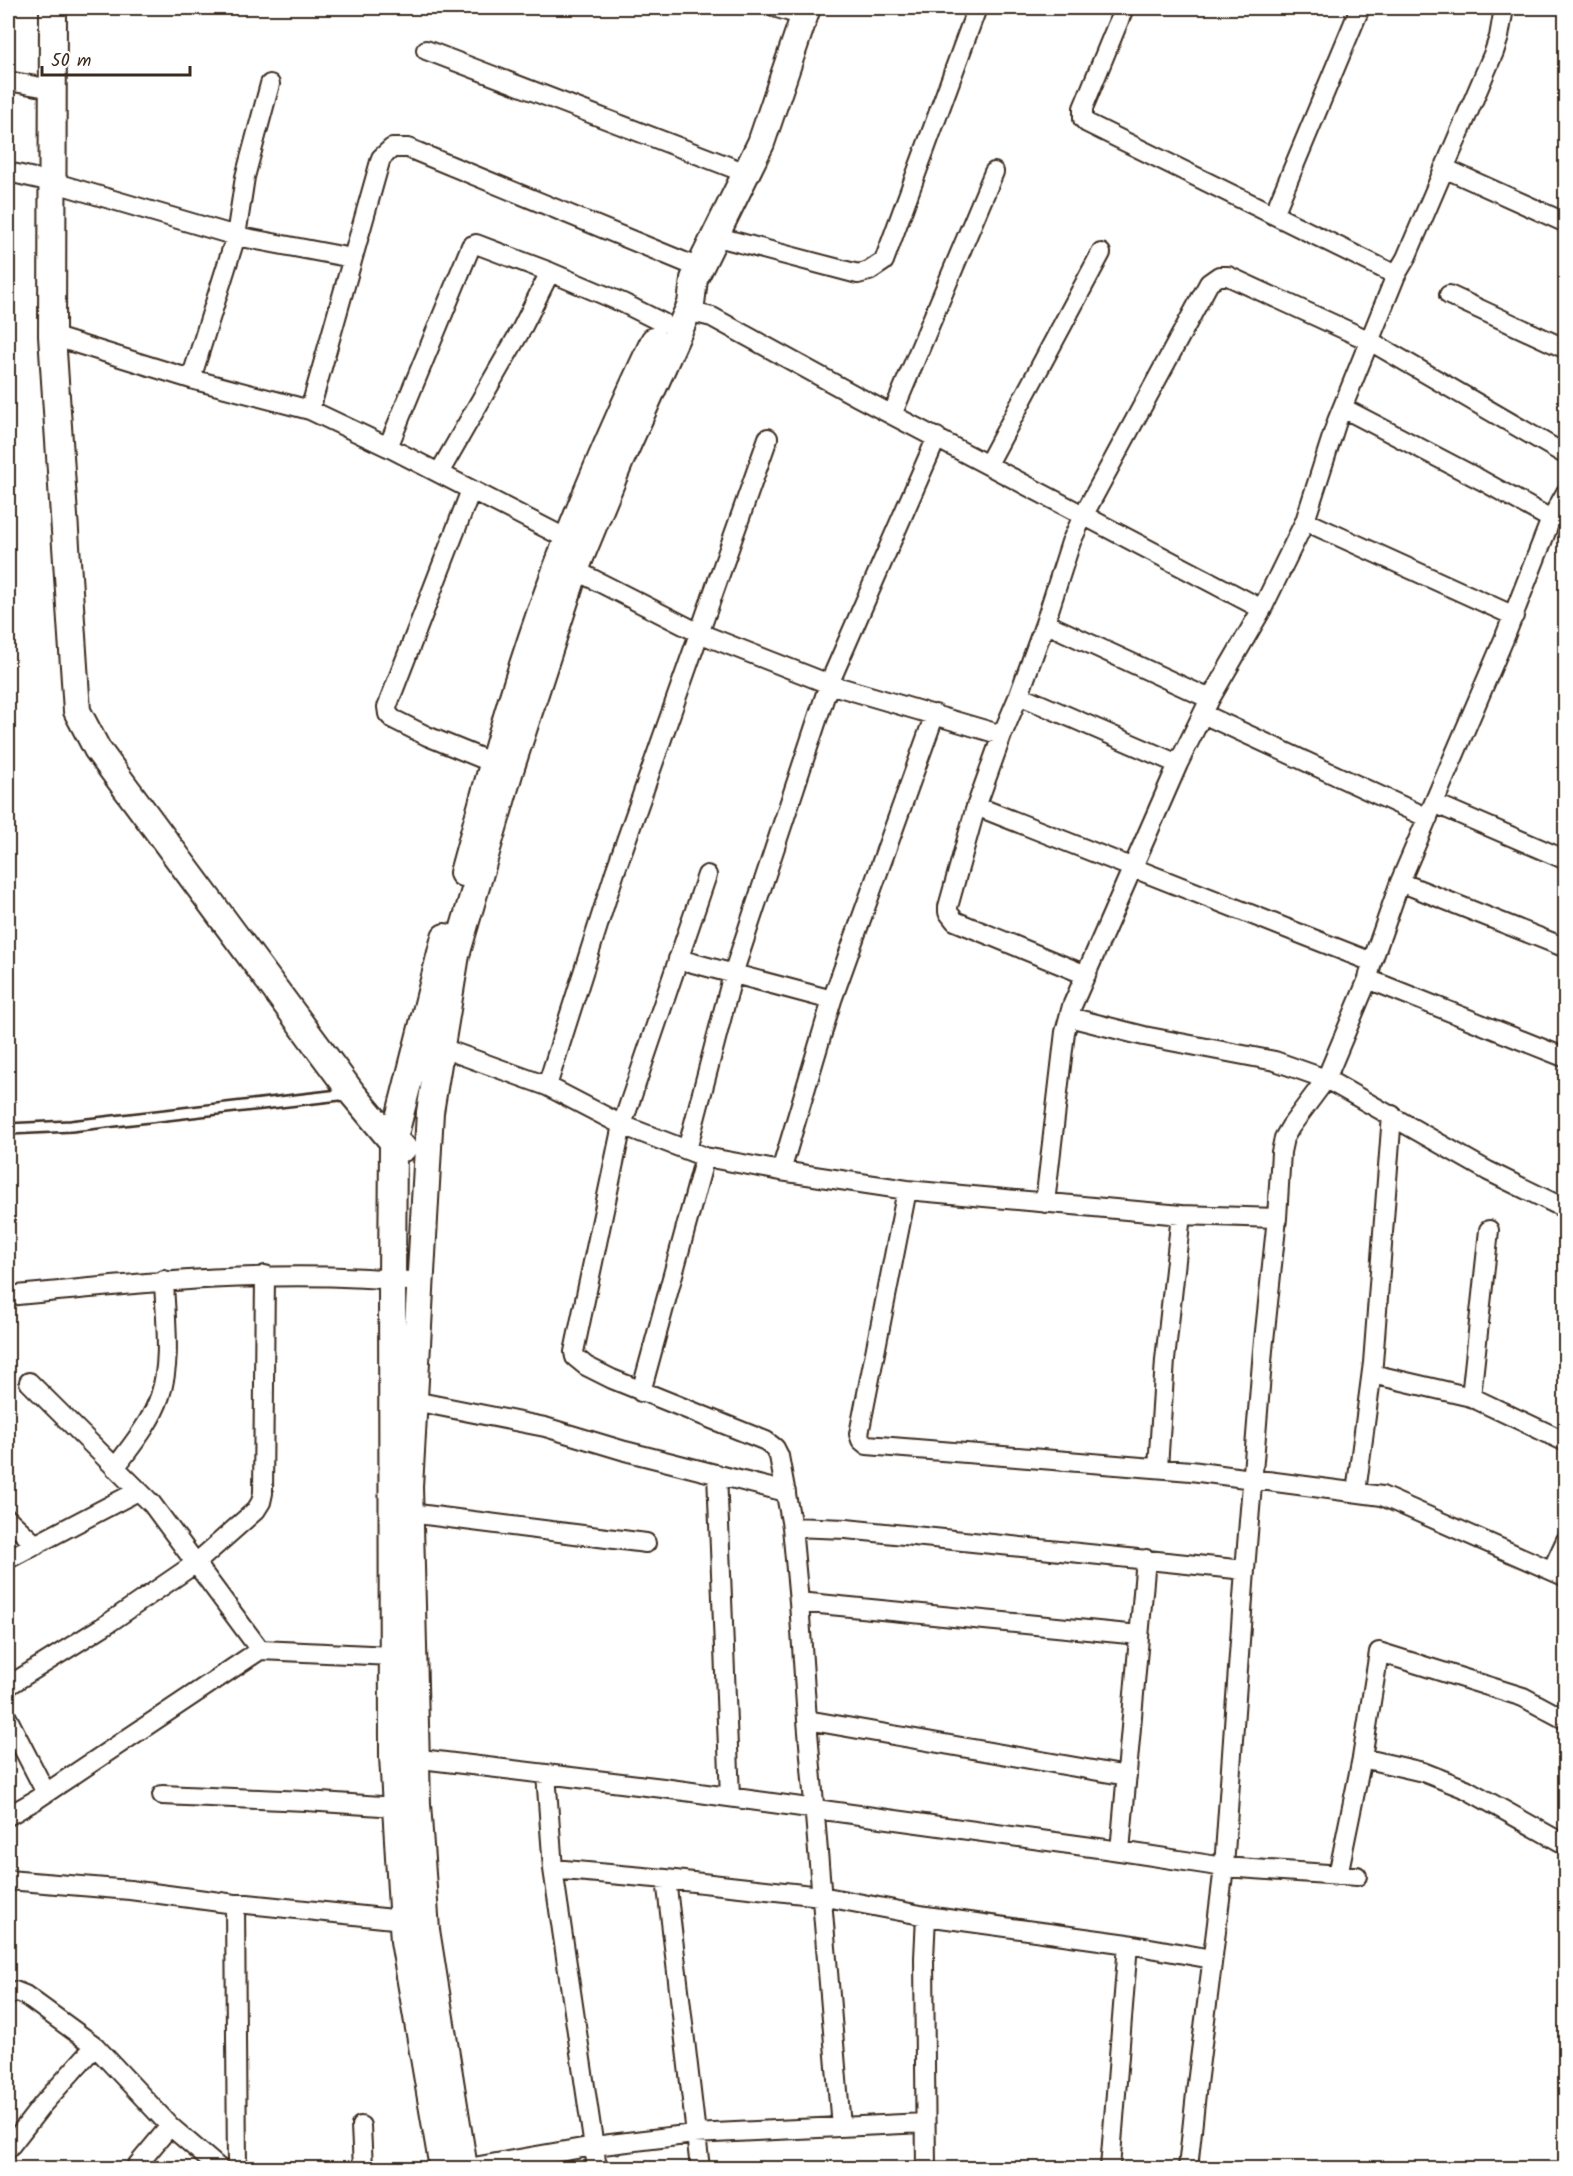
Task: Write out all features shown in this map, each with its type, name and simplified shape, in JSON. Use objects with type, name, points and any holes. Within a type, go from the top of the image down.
[{"type":"street","points":[[53,8],[52,336],[77,711],[97,749],[352,1093],[393,1142],[427,1163]]},
{"type":"street","points":[[576,552],[601,456],[677,294],[696,273],[761,144],[806,12],[777,8]]},
{"type":"street","points":[[714,236],[858,274],[869,271],[884,261],[977,8]]},
{"type":"street","points":[[1124,8],[1083,108],[1083,119],[1091,125],[1396,275]]},
{"type":"street","points":[[1274,214],[1360,8]]},
{"type":"street","points":[[1045,1203],[1065,1032],[1069,1017],[1178,764],[1207,706],[1262,609],[1305,521],[1337,421],[1396,275],[1494,52],[1504,8]]},
{"type":"street","points":[[426,50],[746,173]]},
{"type":"street","points":[[8,81],[53,89]]},
{"type":"street","points":[[192,379],[236,236],[245,177],[270,84]]},
{"type":"street","points":[[310,410],[381,158],[392,148],[408,148],[696,273]]},
{"type":"street","points":[[1444,168],[1566,223]]},
{"type":"street","points":[[8,172],[52,182],[236,236],[351,258]]},
{"type":"street","points":[[892,414],[994,172]]},
{"type":"street","points":[[388,447],[471,246],[481,244],[623,303],[663,323]]},
{"type":"street","points":[[988,464],[1101,253]]},
{"type":"street","points":[[439,473],[521,330],[550,272]]},
{"type":"street","points":[[696,273],[691,304],[620,461],[576,552],[548,591],[429,1043],[393,1142],[392,1656],[404,1757],[417,1804],[426,1930],[466,2169],[594,2146],[694,2134],[924,2123]]},
{"type":"street","points":[[1086,975],[955,921],[948,912],[948,907],[976,806],[1045,624],[1071,542],[1209,283],[1219,276],[1228,276],[1370,342],[1566,455]]},
{"type":"street","points":[[1449,295],[1566,349]]},
{"type":"street","points":[[687,311],[711,317],[1262,609]]},
{"type":"street","points":[[52,336],[192,379],[310,410],[471,490],[576,552],[699,633],[829,684],[1002,735]]},
{"type":"street","points":[[1343,408],[1551,519]]},
{"type":"street","points":[[687,1150],[734,974],[829,684],[937,437]]},
{"type":"street","points":[[547,1086],[615,872],[768,438]]},
{"type":"street","points":[[471,490],[387,707],[388,714],[393,719],[501,767]]},
{"type":"street","points":[[1188,2169],[1224,1867],[1263,1350],[1284,1138],[1326,1079],[1370,970],[1400,882],[1514,616],[1551,519],[1566,492]]},
{"type":"street","points":[[1305,521],[1514,616]]},
{"type":"street","points":[[1045,624],[1207,706],[1431,811],[1566,860]]},
{"type":"street","points":[[1019,695],[1178,764]]},
{"type":"street","points":[[781,1171],[832,1000],[935,714]]},
{"type":"street","points":[[976,806],[1132,867],[1566,1058]]},
{"type":"street","points":[[707,875],[622,1125],[574,1352],[576,1358],[586,1366],[641,1392],[765,1441],[775,1449],[779,1456],[792,1527],[799,1602],[841,2127]]},
{"type":"street","points":[[1400,882],[1566,948]]},
{"type":"street","points":[[678,959],[832,1000]]},
{"type":"street","points":[[1069,1017],[1144,1036],[1275,1061],[1326,1079],[1488,1171],[1566,1209]]},
{"type":"street","points":[[429,1043],[547,1086],[622,1125],[705,1157],[907,1190],[1181,1215],[1277,1218]]},
{"type":"street","points":[[429,1043],[430,1112],[409,1487],[404,1757],[396,1806],[404,1941],[443,2169]]},
{"type":"street","points":[[1356,1492],[1372,1374],[1392,1115]]},
{"type":"street","points":[[641,1392],[705,1157]]},
{"type":"street","points":[[907,1190],[859,1434],[861,1440],[867,1445],[1158,1468],[1254,1478],[1382,1496],[1559,1573],[1566,1540]]},
{"type":"street","points":[[1158,1468],[1165,1360],[1181,1215]]},
{"type":"street","points":[[1471,1397],[1489,1230]]},
{"type":"street","points":[[8,1296],[164,1280],[265,1275],[420,1282]]},
{"type":"street","points":[[8,1686],[110,1622],[196,1563],[256,1510],[263,1493],[265,1275]]},
{"type":"street","points":[[115,1468],[139,1435],[160,1396],[166,1365],[164,1280]]},
{"type":"street","points":[[1372,1374],[1471,1397],[1566,1442]]},
{"type":"street","points":[[30,1382],[152,1504],[260,1650]]},
{"type":"street","points":[[414,1401],[545,1427],[625,1451],[786,1492]]},
{"type":"street","points":[[717,1474],[730,1797]]},
{"type":"street","points":[[8,1559],[138,1491]]},
{"type":"street","points":[[410,1513],[646,1543]]},
{"type":"street","points":[[8,1519],[36,1545]]},
{"type":"street","points":[[792,1527],[846,1529],[1245,1570]]},
{"type":"street","points":[[1120,1851],[1146,1559]]},
{"type":"street","points":[[799,1602],[1140,1635]]},
{"type":"street","points":[[8,1816],[260,1650],[392,1656]]},
{"type":"street","points":[[1338,1875],[1362,1758],[1379,1652],[1523,1697],[1566,1720]]},
{"type":"street","points":[[8,1719],[46,1792]]},
{"type":"street","points":[[807,1720],[1127,1776]]},
{"type":"street","points":[[404,1757],[730,1797],[1224,1867],[1358,1876]]},
{"type":"street","points":[[1362,1758],[1423,1772],[1466,1789],[1566,1845]]},
{"type":"street","points":[[546,1774],[554,1869],[597,2169]]},
{"type":"street","points":[[162,1795],[396,1806]]},
{"type":"street","points":[[554,1869],[821,1896],[926,1917],[1128,1944],[1212,1959]]},
{"type":"street","points":[[666,1879],[694,2134],[700,2169]]},
{"type":"street","points":[[8,1880],[130,1890],[235,1904],[403,1920]]},
{"type":"street","points":[[235,1904],[237,2169]]},
{"type":"street","points":[[926,1917],[924,1958],[926,2169]]},
{"type":"street","points":[[1110,2169],[1128,1944]]},
{"type":"street","points":[[8,1996],[15,1991],[25,1995],[95,2046],[170,2126],[219,2169]]},
{"type":"street","points":[[8,2150],[43,2104],[95,2046]]},
{"type":"street","points":[[135,2169],[170,2126]]},
{"type":"street","points":[[361,2126],[363,2169]]},
{"type":"lane","points":[[8,1129],[71,1126],[352,1093]]}]
